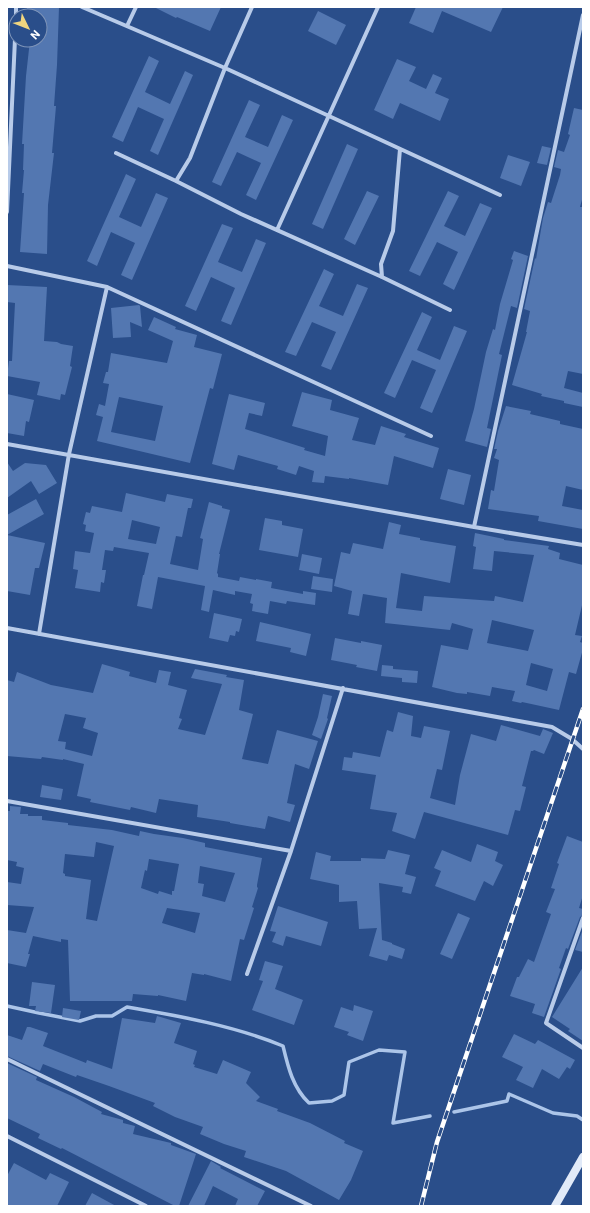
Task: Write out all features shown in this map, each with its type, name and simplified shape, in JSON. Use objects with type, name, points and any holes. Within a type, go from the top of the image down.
[{"type":"street","points":[[82,7],[225,68],[500,195]]},
{"type":"street","points":[[127,26],[136,7]]},
{"type":"street","points":[[176,181],[190,158],[225,68],[252,7]]},
{"type":"street","points":[[277,230],[378,7]]},
{"type":"street","points":[[474,527],[583,15]]},
{"type":"street","points":[[7,212],[15,48]]},
{"type":"street","points":[[382,277],[381,264],[393,231],[400,149]]},
{"type":"street","points":[[116,153],[241,214],[382,277],[450,310]]},
{"type":"street","points":[[7,266],[107,287],[431,436]]},
{"type":"street","points":[[39,634],[69,454],[107,287]]},
{"type":"street","points":[[7,444],[583,545]]},
{"type":"street","points":[[7,628],[552,727],[572,739],[583,749]]},
{"type":"street","points":[[247,974],[291,851],[343,688]]},
{"type":"street","points":[[7,801],[291,851]]},
{"type":"street","points":[[583,918],[546,1023],[583,1048]]},
{"type":"street","points":[[7,1059],[311,1206]]},
{"type":"street","points":[[7,1136],[146,1206]]},
{"type":"street","points":[[555,1206],[583,1158]]},
{"type":"building","points":[[59,7],[54,106],[56,106],[52,153],[54,153],[48,205],[47,254],[20,252],[24,193],[22,193],[24,144],[22,144],[29,48],[48,48],[48,8],[27,8]]},
{"type":"building","points":[[154,7],[221,7],[210,31],[177,17],[176,18]]},
{"type":"building","points":[[416,7],[503,7],[491,32],[442,11],[433,33],[409,23]]},
{"type":"building","points":[[318,11],[346,25],[336,45],[308,31]]},
{"type":"building","points":[[149,56],[159,61],[145,92],[170,104],[185,71],[193,75],[158,155],[150,151],[164,119],[138,107],[123,142],[112,137]]},
{"type":"building","points":[[397,59],[416,67],[409,81],[426,89],[433,74],[442,78],[435,93],[449,99],[440,121],[400,103],[393,119],[374,110]]},
{"type":"building","points":[[249,100],[260,105],[245,137],[268,147],[282,115],[293,120],[256,200],[246,195],[261,163],[237,152],[221,186],[212,182]]},
{"type":"building","points":[[574,108],[583,110],[583,196],[580,207],[583,207],[583,374],[568,371],[564,388],[583,393],[583,407],[541,396],[542,394],[512,385],[527,332],[530,311],[524,309],[535,258],[536,259],[543,218],[548,202],[551,203],[560,175],[561,169],[554,167],[558,150],[564,152],[570,135],[568,134]]},
{"type":"building","points":[[347,144],[358,149],[323,229],[312,224]]},
{"type":"building","points":[[542,146],[551,148],[547,165],[537,163]]},
{"type":"building","points":[[508,155],[530,162],[521,186],[500,178]]},
{"type":"building","points":[[126,174],[136,179],[119,217],[141,227],[156,193],[168,198],[132,280],[121,275],[135,243],[111,232],[97,266],[87,261]]},
{"type":"building","points":[[367,191],[379,196],[355,245],[344,239]]},
{"type":"building","points":[[448,191],[459,196],[444,226],[465,236],[480,203],[492,208],[454,290],[443,284],[458,252],[437,242],[420,276],[409,271]]},
{"type":"building","points":[[222,224],[233,228],[218,262],[242,272],[256,239],[266,243],[231,325],[221,321],[235,288],[211,277],[196,311],[185,306]]},
{"type":"building","points":[[514,251],[528,256],[517,308],[511,306],[499,354],[502,355],[487,428],[491,429],[487,447],[465,441],[474,409],[486,352],[493,329],[495,330],[500,304],[513,260],[511,259]]},
{"type":"building","points":[[324,269],[334,274],[319,306],[343,316],[357,284],[368,288],[331,370],[321,366],[336,332],[312,322],[296,356],[285,352]]},
{"type":"building","points":[[7,285],[47,287],[44,341],[57,342],[73,346],[70,366],[72,367],[65,395],[61,394],[60,400],[37,395],[40,382],[7,376],[9,361],[12,361],[15,303],[7,302]]},
{"type":"building","points":[[139,305],[142,327],[130,322],[131,337],[113,338],[111,308]]},
{"type":"building","points":[[422,312],[432,317],[417,350],[440,360],[454,326],[467,331],[432,413],[420,408],[436,370],[412,360],[395,398],[384,393]]},
{"type":"building","points":[[154,317],[176,327],[175,329],[197,335],[194,347],[222,354],[213,389],[210,388],[190,463],[97,441],[103,417],[96,415],[99,404],[105,406],[109,384],[103,383],[106,372],[108,372],[111,353],[167,363],[173,341],[148,330]],"holes":[[[119,397],[163,406],[155,441],[111,432]]]},
{"type":"building","points":[[302,392],[332,400],[330,410],[359,418],[352,440],[375,445],[381,426],[406,434],[404,437],[439,448],[433,468],[394,456],[388,485],[349,478],[325,476],[324,483],[312,482],[314,471],[299,466],[296,475],[277,469],[278,466],[238,455],[234,470],[212,464],[229,394],[265,403],[262,416],[249,413],[245,429],[325,456],[328,436],[292,426]]},
{"type":"building","points":[[7,394],[34,400],[29,422],[26,421],[24,436],[7,433]]},
{"type":"building","points":[[506,406],[531,411],[530,414],[560,421],[560,424],[583,429],[583,490],[566,486],[562,506],[583,510],[583,529],[538,521],[539,516],[488,509],[491,490],[494,491],[499,460],[494,458],[497,449],[494,449]]},
{"type":"building","points":[[7,462],[13,471],[25,463],[46,465],[57,483],[39,494],[31,481],[7,498]]},
{"type":"building","points":[[448,469],[471,475],[464,505],[440,499]]},
{"type":"building","points":[[126,493],[165,502],[167,494],[193,499],[191,508],[188,508],[182,537],[176,536],[170,564],[198,570],[203,539],[200,538],[209,502],[222,506],[222,508],[230,510],[219,554],[218,577],[239,581],[240,577],[256,579],[272,582],[271,588],[303,594],[303,591],[316,593],[315,605],[287,601],[286,604],[270,601],[268,614],[252,611],[253,604],[250,603],[252,594],[235,591],[235,595],[213,590],[209,612],[201,610],[205,586],[158,577],[152,609],[137,606],[149,553],[114,547],[113,551],[105,550],[102,570],[106,570],[104,583],[101,582],[100,592],[75,588],[78,570],[73,569],[75,551],[90,553],[94,533],[85,531],[86,525],[83,524],[86,512],[90,513],[92,506],[122,512]],"holes":[[[132,520],[160,527],[156,544],[128,539]]]},
{"type":"building","points":[[36,499],[44,514],[7,535],[7,515]]},
{"type":"building","points":[[265,518],[282,521],[282,525],[303,529],[298,557],[259,550]]},
{"type":"building","points":[[389,522],[401,525],[399,534],[420,538],[420,540],[456,546],[450,583],[401,573],[396,608],[422,611],[424,596],[494,601],[495,596],[523,602],[534,555],[494,551],[492,571],[473,569],[476,547],[473,546],[475,533],[504,540],[549,546],[548,549],[560,553],[559,559],[583,565],[583,601],[575,635],[582,636],[580,642],[583,643],[583,649],[576,674],[569,672],[559,710],[512,701],[515,691],[492,687],[490,696],[467,692],[467,694],[457,693],[432,687],[441,645],[468,650],[473,629],[452,623],[450,630],[385,623],[387,598],[363,594],[359,616],[348,614],[352,591],[334,586],[341,552],[350,554],[353,543],[383,549]],"holes":[[[492,620],[534,630],[528,651],[487,643]],[[531,663],[553,669],[547,691],[526,685]]]},
{"type":"building","points":[[7,535],[45,543],[39,568],[35,568],[30,595],[7,591]]},
{"type":"building","points":[[302,554],[322,558],[319,574],[299,570]]},
{"type":"building","points":[[313,576],[333,579],[332,592],[311,589]]},
{"type":"building","points":[[214,613],[242,619],[239,632],[236,631],[235,636],[230,635],[228,642],[209,638]]},
{"type":"building","points":[[260,622],[311,634],[306,656],[290,652],[291,648],[256,641]]},
{"type":"building","points":[[335,638],[382,645],[377,671],[331,660]]},
{"type":"building","points":[[102,664],[130,672],[129,676],[156,683],[159,670],[171,672],[168,685],[187,690],[179,718],[182,719],[178,729],[205,735],[222,684],[191,678],[195,669],[244,680],[239,710],[253,714],[242,759],[268,764],[277,730],[318,741],[309,769],[295,764],[287,803],[295,805],[290,822],[268,816],[265,829],[230,823],[197,817],[198,805],[159,799],[156,813],[131,807],[130,810],[90,802],[91,799],[77,796],[84,764],[63,759],[7,756],[7,680],[14,682],[17,672],[51,685],[93,693]],"holes":[[[65,714],[86,718],[83,728],[98,733],[92,756],[65,749],[66,742],[58,741]]]},
{"type":"building","points":[[382,665],[393,666],[393,669],[418,671],[417,683],[402,682],[402,678],[381,676]]},
{"type":"building","points":[[323,694],[332,696],[328,719],[321,739],[312,735]]},
{"type":"building","points":[[398,712],[413,716],[411,736],[421,738],[424,726],[450,731],[442,770],[437,769],[430,798],[455,805],[460,775],[471,734],[496,741],[501,725],[540,736],[543,729],[553,733],[544,754],[534,750],[531,751],[522,786],[526,787],[520,811],[515,810],[508,835],[424,812],[415,839],[392,831],[397,813],[370,809],[376,775],[342,770],[344,757],[352,758],[353,752],[380,757],[387,730],[393,732]]},
{"type":"building","points":[[42,785],[63,789],[61,800],[40,797]]},
{"type":"building","points":[[10,806],[21,807],[20,814],[28,814],[28,816],[42,816],[42,820],[68,823],[68,825],[112,830],[139,836],[140,831],[183,838],[205,843],[205,847],[262,858],[257,885],[258,888],[252,907],[254,908],[244,940],[240,939],[231,981],[204,974],[192,973],[186,1001],[158,995],[133,994],[132,1001],[70,1001],[68,940],[61,939],[61,942],[33,936],[26,967],[7,963],[7,930],[26,933],[34,907],[7,905],[7,882],[21,884],[24,868],[16,866],[17,862],[7,860],[7,811],[10,811]],"holes":[[[96,842],[114,846],[97,921],[86,919],[91,880],[65,876],[63,873],[65,854],[94,857]],[[149,859],[179,864],[172,895],[159,891],[158,894],[141,888],[145,870],[147,871]],[[200,866],[235,873],[225,902],[202,896],[204,884],[198,883]],[[167,908],[200,913],[195,933],[162,923]]]},
{"type":"building","points":[[567,836],[583,842],[583,895],[579,908],[583,909],[583,915],[580,917],[568,949],[566,948],[559,968],[561,969],[544,1017],[532,1013],[535,1004],[510,996],[517,977],[519,977],[528,959],[534,962],[551,914],[546,912],[555,889],[551,888],[559,864],[557,863]]},
{"type":"building","points":[[477,844],[498,852],[495,861],[503,865],[493,886],[484,881],[475,901],[435,886],[441,871],[434,868],[442,850],[471,862]]},
{"type":"building","points":[[388,850],[410,855],[405,874],[416,877],[411,894],[402,892],[403,887],[379,883],[382,940],[405,949],[402,959],[389,955],[387,961],[369,956],[377,928],[359,929],[357,901],[339,902],[339,885],[310,879],[316,852],[331,856],[330,861],[361,861],[361,858],[385,859]]},
{"type":"building","points":[[278,906],[328,922],[321,946],[286,936],[283,946],[272,942],[276,932],[270,931]]},
{"type":"building","points":[[458,913],[470,918],[452,959],[440,954]]},
{"type":"building","points":[[583,929],[583,952],[575,950]]},
{"type":"building","points":[[265,961],[283,966],[275,989],[303,1000],[294,1025],[252,1010],[263,981],[259,980]]},
{"type":"building","points":[[583,967],[583,1041],[568,1031],[570,1029],[552,1017]]},
{"type":"building","points":[[32,982],[55,985],[51,1013],[35,1011],[36,1006],[29,1006]]},
{"type":"building","points":[[354,1005],[373,1011],[363,1041],[347,1035],[349,1032],[334,1027],[341,1007],[353,1011]]},
{"type":"building","points":[[63,1008],[81,1011],[79,1020],[62,1017]]},
{"type":"building","points":[[157,1016],[181,1023],[174,1043],[197,1051],[193,1064],[195,1065],[194,1067],[217,1074],[223,1060],[251,1072],[246,1083],[260,1097],[256,1101],[278,1109],[277,1111],[310,1123],[345,1141],[344,1143],[363,1151],[351,1180],[339,1200],[286,1171],[244,1157],[246,1151],[200,1134],[203,1127],[175,1117],[153,1106],[155,1103],[77,1075],[76,1077],[43,1064],[40,1071],[7,1056],[7,1035],[22,1040],[27,1027],[30,1027],[48,1033],[43,1046],[86,1063],[87,1060],[112,1069],[122,1018],[155,1023]]},
{"type":"building","points":[[514,1034],[535,1044],[538,1040],[575,1060],[570,1069],[567,1067],[559,1079],[542,1069],[533,1088],[516,1080],[523,1067],[502,1057]]},
{"type":"building","points":[[7,1063],[37,1077],[36,1080],[74,1097],[102,1112],[101,1114],[123,1120],[123,1123],[135,1126],[133,1134],[171,1143],[171,1145],[196,1154],[179,1206],[175,1206],[62,1148],[61,1149],[38,1138],[40,1134],[7,1118]]},
{"type":"building","points":[[211,1161],[221,1167],[220,1168],[265,1191],[257,1206],[235,1206],[238,1199],[213,1186],[204,1206],[188,1206]]},
{"type":"building","points":[[14,1163],[46,1180],[50,1173],[69,1182],[57,1206],[7,1206],[7,1176]]},
{"type":"building","points":[[92,1193],[116,1206],[85,1206]]},
{"type":"waterway","points":[[7,1006],[80,1021],[96,1016],[112,1016],[127,1007],[226,1027],[265,1039],[283,1046],[289,1069],[295,1084],[303,1097],[309,1103],[332,1101],[344,1095],[349,1062],[379,1050],[405,1052],[393,1123],[430,1116]]},
{"type":"waterway","points":[[454,1112],[507,1101],[509,1094],[553,1113],[577,1116],[583,1120]]},
{"type":"railway","points":[[421,1206],[437,1142],[583,709]]}]
